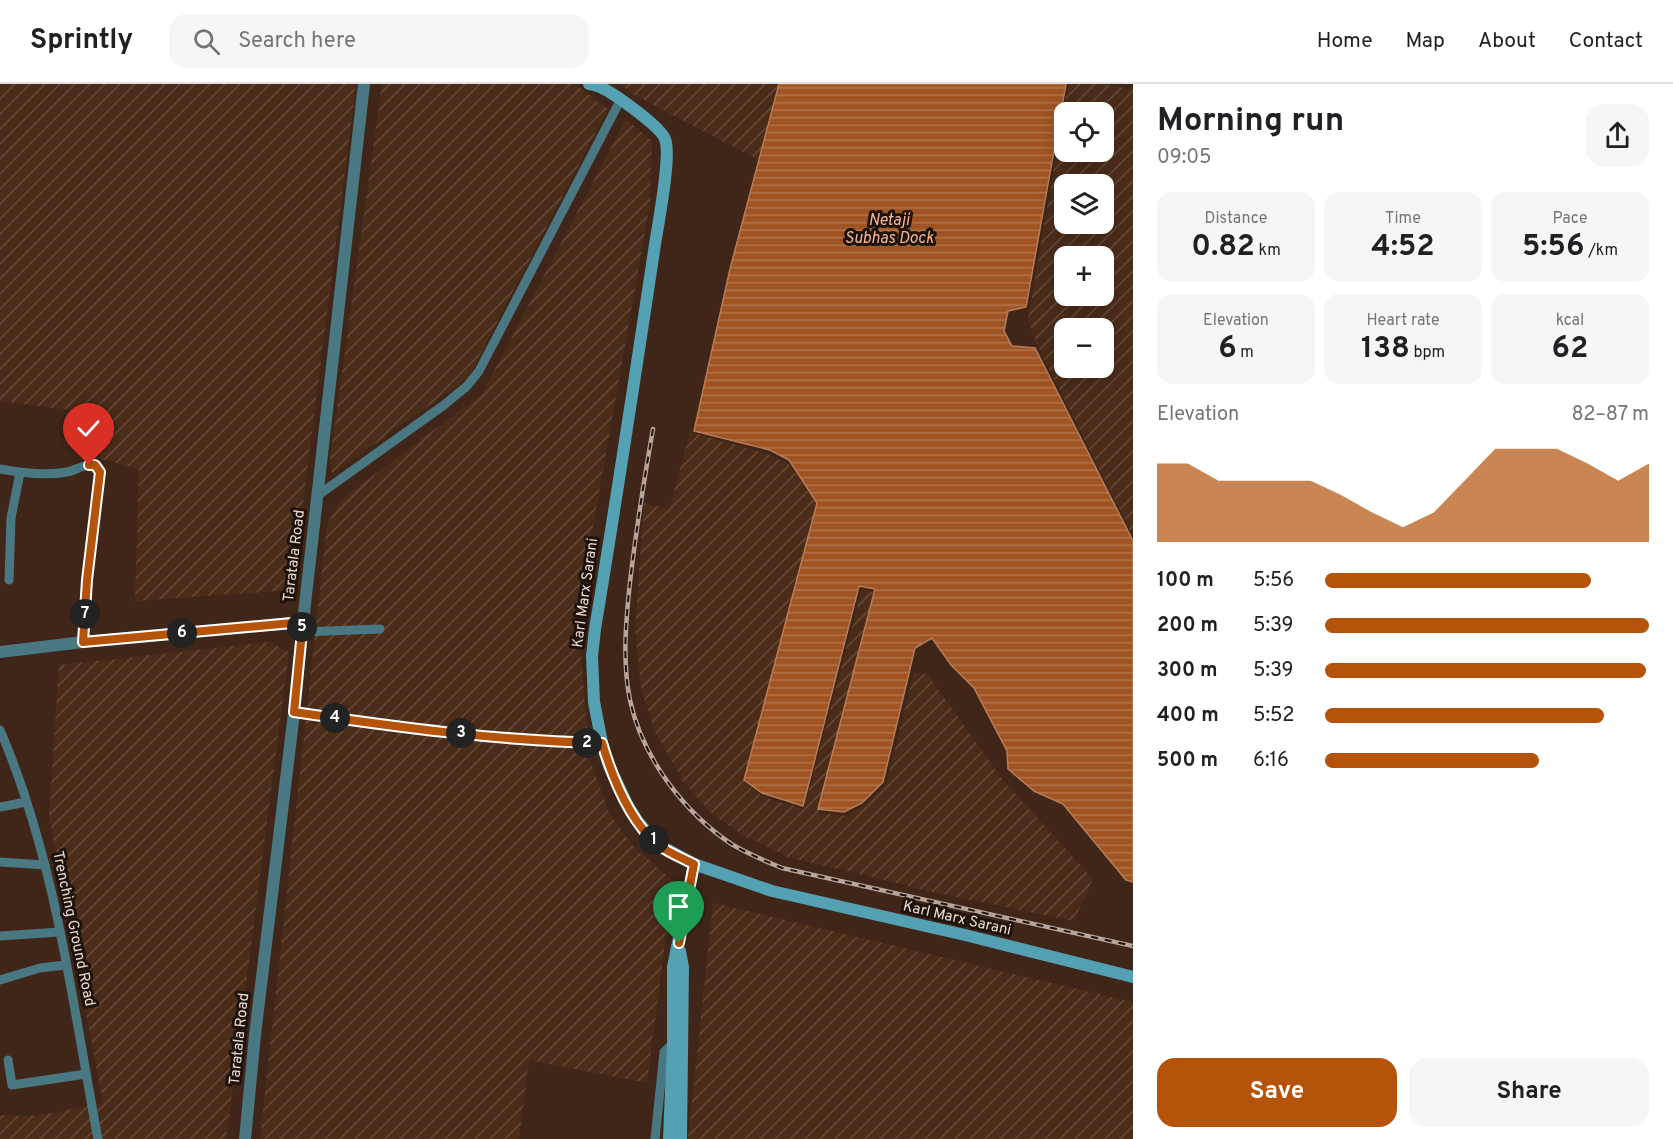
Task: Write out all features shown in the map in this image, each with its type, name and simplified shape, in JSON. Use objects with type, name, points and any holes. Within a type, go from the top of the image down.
[{"type":"main road","name":"Karl Marx Sarani","points":[[596,85],[621,99],[658,128],[667,143],[666,168],[652,266],[594,628],[592,656],[594,702],[602,743],[609,766],[628,807],[657,844],[694,864],[772,891],[965,935],[1133,977]]},
{"type":"main road","points":[[669,1139],[683,967],[679,943],[694,864]]},
{"type":"main road","points":[[678,1044],[681,1139]]},
{"type":"street","name":"Taratala Road","points":[[245,1139],[364,84]]},
{"type":"street","points":[[317,496],[444,405],[467,386],[479,371],[621,99]]},
{"type":"street","points":[[0,469],[20,473],[68,472],[95,465],[100,472],[87,580],[83,642]]},
{"type":"street","points":[[9,580],[10,518],[20,473]]},
{"type":"street","points":[[0,652],[83,642],[302,627],[380,628]]},
{"type":"street","points":[[294,712],[494,737],[551,742],[602,743]]},
{"type":"street","name":"Trenching Ground Road","points":[[0,730],[26,802],[45,865],[60,932],[98,1139]]},
{"type":"street","points":[[0,807],[26,802]]},
{"type":"street","points":[[0,862],[45,865]]},
{"type":"street","points":[[0,936],[60,932]]},
{"type":"street","points":[[0,980],[40,968],[65,964]]},
{"type":"street","points":[[655,1139],[664,1052],[678,1044]]},
{"type":"street","points":[[8,1060],[12,1085],[86,1074]]},
{"type":"shaded area","points":[[0,84],[356,84],[292,590],[135,601],[139,469],[100,459],[99,414],[0,401]]},
{"type":"shaded area","points":[[382,84],[575,84],[608,109],[468,378],[332,474],[330,459]]},
{"type":"shaded area","points":[[620,84],[779,84],[759,160],[634,95]]},
{"type":"shaded area","points":[[1068,84],[1105,84],[1133,90],[1133,536],[1037,345],[1028,320],[1055,162],[1114,162],[1114,102],[1065,102]]},
{"type":"shaded area","points":[[626,119],[652,141],[650,203],[578,612],[589,757],[609,813],[635,848],[673,881],[647,1083],[529,1060],[519,1139],[260,1139],[327,524],[342,499],[482,394]]},
{"type":"shaded area","points":[[690,432],[768,454],[789,464],[817,505],[745,783],[763,797],[804,809],[862,589],[874,592],[819,812],[845,816],[864,806],[886,785],[914,672],[928,675],[1003,780],[1093,879],[1074,921],[937,893],[788,857],[743,835],[713,815],[683,781],[656,734],[641,688],[635,628],[644,503],[669,509]]},
{"type":"shaded area","points":[[269,642],[289,652],[226,1139],[0,1139],[0,1115],[36,1116],[103,1103],[49,817],[59,665]]},
{"type":"shaded area","points":[[713,903],[1133,1002],[1133,1139],[688,1139]]},
{"type":"water","name":"Netaji Subhas Dock","points":[[779,84],[1066,84],[1063,102],[1054,102],[1054,151],[1026,307],[1008,311],[1004,331],[1012,346],[1035,348],[1133,541],[1133,882],[1126,880],[1063,804],[1034,791],[1008,769],[1007,751],[974,688],[951,665],[932,638],[915,648],[883,782],[862,803],[844,812],[818,809],[875,589],[859,586],[803,806],[762,793],[744,780],[817,503],[789,460],[770,450],[694,431],[730,269]]},
{"type":"railway","points":[[653,429],[630,582],[626,626],[626,670],[630,700],[644,742],[668,782],[682,800],[698,817],[733,845],[782,868],[1133,946]]},
{"type":"route","points":[[89,465],[95,465],[100,472],[87,580],[83,642],[303,622],[294,712],[494,737],[551,742],[602,743],[609,766],[628,807],[638,822],[657,844],[694,864],[679,943]]}]
